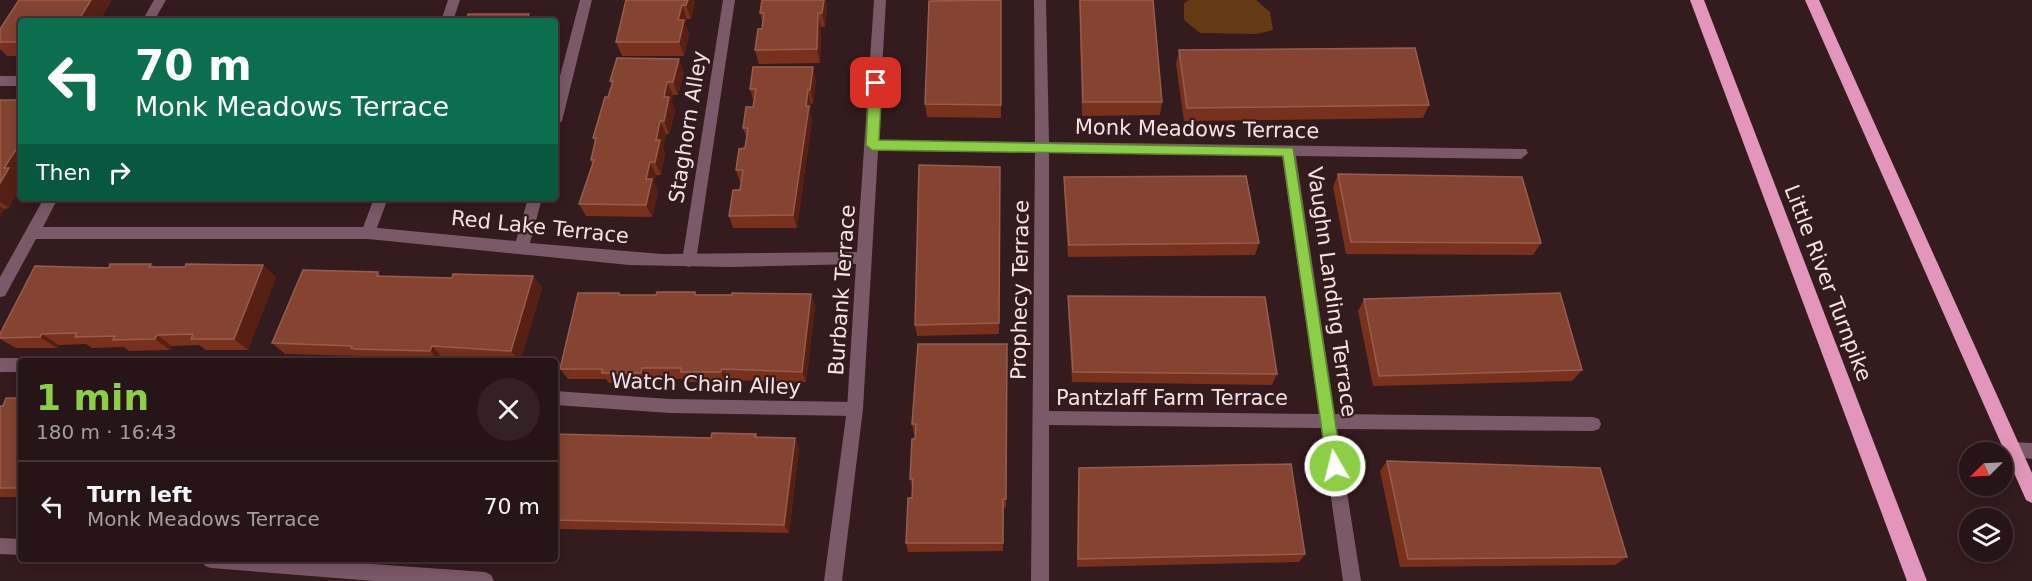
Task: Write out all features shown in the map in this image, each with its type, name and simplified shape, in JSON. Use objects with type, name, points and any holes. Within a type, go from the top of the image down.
[{"type":"highway","name":"Little River Turnpike","points":[[1697,0],[1917,581]]},
{"type":"highway","points":[[1812,0],[2008,442]]},
{"type":"highway","points":[[2013,452],[2032,494]]},
{"type":"street","points":[[150,18],[160,0]]},
{"type":"street","points":[[448,18],[454,0]]},
{"type":"street","points":[[558,108],[586,0]]},
{"type":"street","name":"Staghorn Alley","points":[[689,261],[729,0]]},
{"type":"street","name":"Burbank Terrace","points":[[833,581],[855,409],[880,0]]},
{"type":"street","name":"Prophecy Terrace","points":[[1040,0],[1042,147],[1040,581]]},
{"type":"street","points":[[0,81],[18,81]]},
{"type":"street","name":"Monk Meadows Terrace","points":[[872,145],[1521,153]]},
{"type":"street","name":"Vaughn Landing Terrace","points":[[1288,151],[1352,581]]},
{"type":"street","points":[[0,291],[49,201]]},
{"type":"street","points":[[369,233],[380,201]]},
{"type":"street","points":[[522,247],[534,201]]},
{"type":"street","name":"Red Lake Terrace","points":[[32,233],[369,233],[418,235],[595,256],[689,261],[864,258]]},
{"type":"street","points":[[0,365],[18,365]]},
{"type":"street","name":"Watch Chain Alley","points":[[558,398],[670,406],[855,409]]},
{"type":"street","name":"Pantzlaff Farm Terrace","points":[[1040,418],[1593,424]]},
{"type":"street","points":[[2013,450],[2032,450]]},
{"type":"street","points":[[0,546],[18,547]]},
{"type":"street","points":[[238,562],[485,581]]},
{"type":"shaded area","points":[[1189,0],[1256,0],[1270,12],[1273,30],[1257,34],[1200,33],[1184,20],[1184,3]]},
{"type":"building","points":[[19,0],[91,0],[80,18],[18,18],[18,42],[0,42],[0,29]]},
{"type":"building","points":[[626,0],[688,0],[686,5],[682,5],[678,20],[684,20],[679,42],[616,42]]},
{"type":"building","points":[[762,0],[824,0],[822,13],[818,13],[817,49],[755,50],[758,29],[762,29],[764,13],[760,13]]},
{"type":"building","points":[[1001,0],[1001,105],[925,104],[929,1]]},
{"type":"building","points":[[1080,0],[1153,0],[1162,102],[1083,102]]},
{"type":"building","points":[[468,14],[529,14],[528,18],[467,18]]},
{"type":"building","points":[[398,17],[398,18],[321,18]]},
{"type":"building","points":[[1415,48],[1429,105],[1187,108],[1179,50]]},
{"type":"building","points":[[617,58],[679,59],[673,82],[667,82],[664,97],[669,97],[664,121],[660,121],[656,140],[660,140],[655,162],[650,162],[646,179],[652,179],[646,205],[579,204],[594,160],[591,160],[596,138],[593,138],[605,97],[608,97],[613,81],[610,81]]},
{"type":"building","points":[[753,67],[813,67],[810,90],[808,90],[806,106],[809,106],[793,215],[729,216],[733,190],[740,190],[743,170],[736,170],[739,149],[745,148],[748,128],[743,128],[746,107],[753,107],[756,89],[750,89]]},
{"type":"building","points":[[0,100],[18,100],[18,147],[4,168],[9,168],[0,183]]},
{"type":"building","points":[[919,165],[1000,167],[999,323],[915,325]]},
{"type":"building","points":[[1338,174],[1522,177],[1541,243],[1351,242]]},
{"type":"building","points":[[1246,176],[1259,243],[1069,245],[1064,177]]},
{"type":"building","points":[[110,264],[151,264],[149,267],[185,267],[186,264],[263,265],[234,339],[191,339],[193,334],[157,335],[155,339],[113,340],[115,336],[75,337],[77,333],[0,338],[35,266],[109,268]]},
{"type":"building","points":[[303,270],[378,272],[377,276],[452,278],[453,274],[533,276],[511,351],[432,346],[430,351],[355,349],[351,348],[352,346],[272,343]]},
{"type":"building","points":[[657,292],[695,292],[695,295],[811,294],[802,372],[722,369],[721,372],[681,372],[681,368],[642,368],[641,373],[602,373],[602,369],[560,369],[578,293],[656,295]]},
{"type":"building","points":[[1560,293],[1582,370],[1379,376],[1364,299]]},
{"type":"building","points":[[1068,296],[1265,297],[1277,374],[1073,372]]},
{"type":"building","points":[[918,344],[1007,344],[1006,499],[1003,499],[1003,543],[906,543],[908,498],[912,498],[913,479],[910,479],[912,439],[915,439],[916,424],[912,424]]},
{"type":"building","points":[[6,398],[18,398],[18,488],[0,488],[0,406],[3,406]]},
{"type":"building","points":[[712,433],[795,438],[784,525],[558,520],[558,434],[711,438]]},
{"type":"building","points":[[1387,461],[1600,468],[1627,557],[1408,559]]},
{"type":"building","points":[[1291,464],[1305,554],[1078,559],[1079,468]]},
{"type":"route","points":[[876,83],[872,145],[1288,151],[1335,466]]}]
